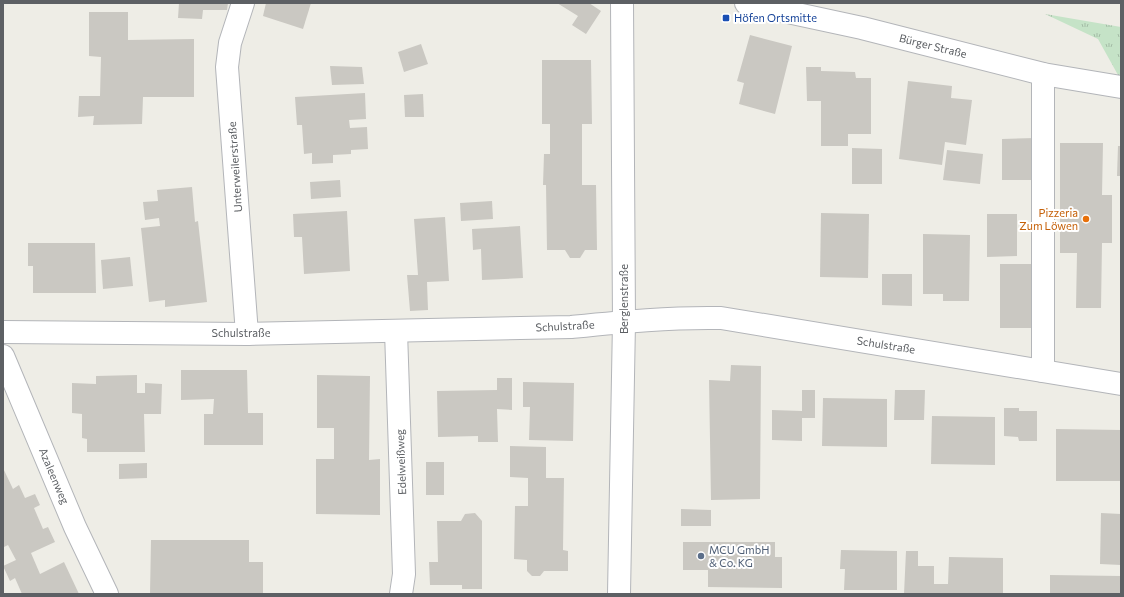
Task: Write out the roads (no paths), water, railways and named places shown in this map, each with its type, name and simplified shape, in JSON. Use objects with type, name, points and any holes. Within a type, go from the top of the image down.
[{"type":"street","name":"Unterweilerstraße","points":[[243,3],[230,43],[227,66],[247,334]]},
{"type":"street","name":"Berglenstraße","points":[[619,594],[624,322],[622,3]]},
{"type":"street","name":"Bürger Straße","points":[[746,3],[774,6],[1043,74],[1121,87]]},
{"type":"street","points":[[1043,74],[1043,371]]},
{"type":"street","name":"Schulstraße","points":[[3,332],[247,334],[571,327],[688,317],[720,318],[1121,384]]},
{"type":"street","name":"Edelweißweg","points":[[396,331],[404,574],[401,594]]},
{"type":"street","name":"Azaleenweg","points":[[3,356],[75,527],[107,594]]},
{"type":"place","name":"Höfen Ortsmitte","points":[[726,18]]},
{"type":"place","name":"Pizzeria Zum Löwen","points":[[1086,219]]},
{"type":"place","name":"MCU GmbH & Co. KG","points":[[701,556]]}]
